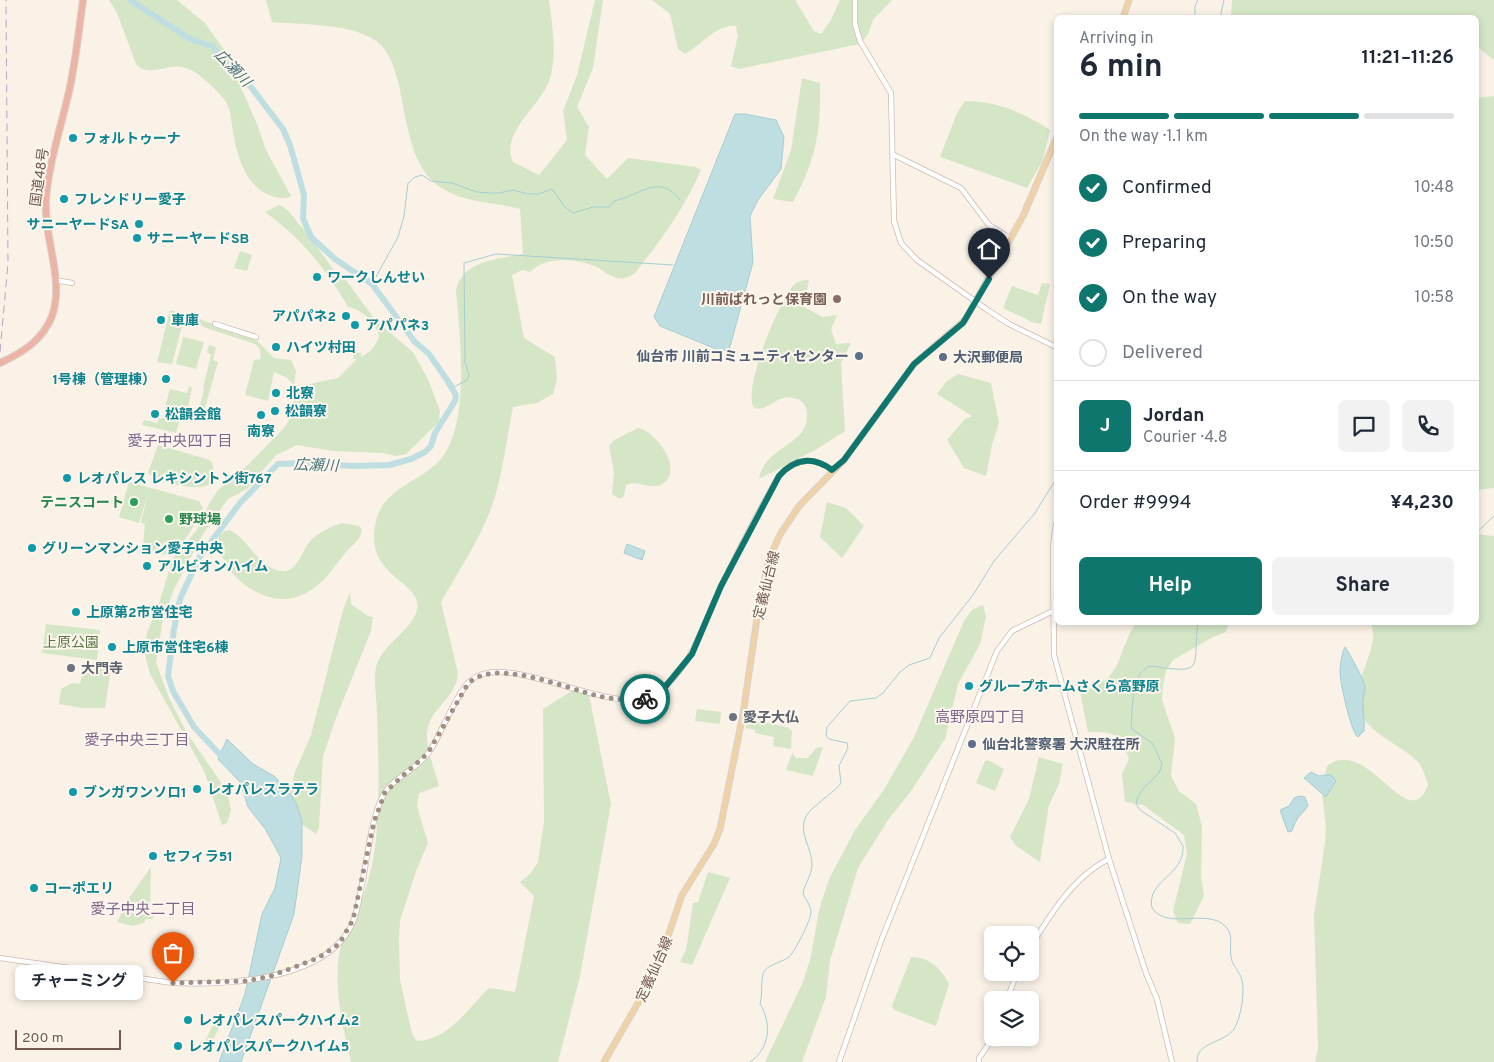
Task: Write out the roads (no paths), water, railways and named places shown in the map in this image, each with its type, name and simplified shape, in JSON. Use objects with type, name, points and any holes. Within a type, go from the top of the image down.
[{"type":"highway","name":"国道48号","points":[[0,363],[24,351],[40,337],[49,322],[55,306],[55,280],[48,234],[46,197],[73,73],[83,0]]},
{"type":"main road","points":[[1124,15],[1129,0]]},
{"type":"main road","name":"定義仙台線","points":[[604,1062],[650,984],[682,895],[714,844],[720,829],[743,714],[760,598],[770,556],[788,520],[858,441],[914,364],[963,323],[1024,216],[1054,144]]},
{"type":"street","points":[[854,0],[855,24],[860,41],[890,93],[894,154],[894,221],[902,243],[917,260],[976,302],[1009,324],[1054,346]]},
{"type":"street","points":[[894,154],[964,190],[990,225],[1011,239]]},
{"type":"street","points":[[55,280],[72,283]]},
{"type":"street","points":[[216,324],[256,337]]},
{"type":"street","points":[[0,958],[173,983],[229,982],[271,976],[318,958],[339,944],[353,920],[374,822],[385,792],[428,753],[470,681],[484,674],[508,674],[549,680],[604,697],[633,700],[651,697],[665,687],[692,654],[721,586],[779,476],[787,468],[804,460],[822,462],[832,470]]},
{"type":"street","points":[[1054,539],[1054,578]]},
{"type":"street","points":[[839,1062],[878,949],[996,650],[1012,631],[1054,610]]},
{"type":"street","points":[[1055,625],[1054,654],[1109,859],[1146,974],[1157,999],[1172,1062]]},
{"type":"street","points":[[1039,933],[1080,880],[1094,868],[1109,859]]},
{"type":"street","points":[[979,1062],[979,1058],[987,1046]]},
{"type":"water","points":[[735,114],[776,120],[784,137],[781,169],[758,200],[750,216],[753,262],[729,349],[721,351],[660,326],[654,317]]},
{"type":"water","points":[[627,544],[645,551],[642,560],[624,553]]},
{"type":"water","points":[[1345,647],[1354,661],[1365,688],[1363,702],[1364,731],[1358,737],[1352,726],[1341,684],[1340,670]]},
{"type":"water","points":[[227,739],[253,764],[274,776],[288,791],[296,803],[302,821],[302,856],[294,914],[241,1062],[219,1062],[245,994],[262,914],[275,888],[281,858],[266,830],[248,807],[240,782],[218,759]]},
{"type":"water","points":[[1311,772],[1319,776],[1331,775],[1336,781],[1326,797],[1304,778]]},
{"type":"water","points":[[1305,797],[1308,806],[1297,820],[1292,831],[1288,832],[1280,810],[1289,806],[1294,798]]},
{"type":"waterway","name":"広瀬川","points":[[130,0],[190,39],[212,46],[227,65],[251,87],[283,129],[290,145],[304,195],[303,218],[311,237],[335,259],[372,284],[415,342],[429,354],[452,387]]},
{"type":"waterway","points":[[1195,15],[1195,6],[1198,0]]},
{"type":"waterway","points":[[1221,15],[1224,0]]},
{"type":"waterway","points":[[372,284],[398,237],[404,216],[408,183],[415,177],[422,175],[431,181],[452,183],[477,192],[499,193],[513,190],[528,194],[539,194],[552,189],[565,207],[573,213],[593,207],[609,207],[614,201],[649,188],[657,187],[672,192],[680,200]]},
{"type":"waterway","points":[[452,388],[467,380],[469,375],[465,362],[464,263],[496,254],[673,265]]},
{"type":"waterway","name":"広瀬川","points":[[226,761],[194,727],[173,691],[168,676],[180,599],[199,558],[240,503],[278,464],[389,465],[411,459],[425,452],[431,446],[435,433],[455,401],[456,395],[449,384],[452,388]]},
{"type":"waterway","points":[[750,1062],[762,1050],[767,1035],[766,1019],[760,1004],[763,973],[770,966],[789,957],[802,935],[811,912],[803,894],[812,865],[804,831],[805,818],[812,809],[841,783],[839,766],[848,748],[847,743],[829,739],[826,736],[827,727],[850,701],[876,698],[909,665],[930,658],[939,638],[973,595],[994,561],[1035,513],[1054,482]]},
{"type":"waterway","points":[[1479,530],[1494,516]]},
{"type":"waterway","points":[[1197,1062],[1198,1055],[1205,1046],[1230,1034],[1237,1024],[1242,1003],[1242,982],[1232,960],[1231,937],[1226,927],[1218,921],[1209,919],[1168,918],[1159,915],[1152,908],[1152,899],[1155,891],[1178,864],[1182,856],[1183,846],[1175,833],[1140,810],[1136,804],[1141,791],[1157,775],[1162,764],[1153,744],[1132,729],[1131,724],[1134,691],[1139,675],[1150,666],[1181,669],[1189,668],[1193,665],[1198,625]]},
{"type":"railway","points":[[0,352],[8,263],[6,0]]},
{"type":"place","name":"フォルトゥーナ","points":[[73,138]]},
{"type":"place","name":"フレンドリー愛子","points":[[64,199]]},
{"type":"place","name":"サニーヤードSA","points":[[139,224]]},
{"type":"place","name":"サニーヤードSB","points":[[137,238]]},
{"type":"place","name":"ワークしんせい","points":[[317,277]]},
{"type":"place","name":"川前ぱれっと保育園","points":[[837,299]]},
{"type":"place","name":"アパパネ2","points":[[346,316]]},
{"type":"place","name":"車庫","points":[[161,320]]},
{"type":"place","name":"アパパネ3","points":[[355,325]]},
{"type":"place","name":"ハイツ村田","points":[[276,347]]},
{"type":"place","name":"仙台市 川前コミュニティセンター","points":[[859,356]]},
{"type":"place","name":"大沢郵便局","points":[[943,357]]},
{"type":"place","name":"1号棟（管理棟）","points":[[166,379]]},
{"type":"place","name":"北寮","points":[[276,393]]},
{"type":"place","name":"松韻寮","points":[[275,411]]},
{"type":"place","name":"松韻会館","points":[[155,414]]},
{"type":"place","name":"南寮","points":[[261,415]]},
{"type":"place","name":"レオパレス レキシントン街767","points":[[67,478]]},
{"type":"place","name":"テニスコート","points":[[134,502]]},
{"type":"place","name":"野球場","points":[[169,519]]},
{"type":"place","name":"グリーンマンション愛子中央","points":[[32,548]]},
{"type":"place","name":"アルビオンハイム","points":[[147,566]]},
{"type":"place","name":"上原第2市営住宅","points":[[76,612]]},
{"type":"place","name":"上原市営住宅6棟","points":[[112,647]]},
{"type":"place","name":"大門寺","points":[[71,668]]},
{"type":"place","name":"グループホームさくら高野原","points":[[969,686]]},
{"type":"place","name":"愛子大仏","points":[[733,717]]},
{"type":"place","name":"仙台北警察署 大沢駐在所","points":[[972,744]]},
{"type":"place","name":"レオパレスラテラ","points":[[197,789]]},
{"type":"place","name":"ブンガワンソロ1","points":[[73,792]]},
{"type":"place","name":"セフィラ51","points":[[153,856]]},
{"type":"place","name":"コーポエリ","points":[[34,888]]},
{"type":"place","name":"チャーミング","points":[[173,983]]},
{"type":"place","name":"レオパレスパークハイム2","points":[[188,1020]]},
{"type":"place","name":"レオパレスパークハイム5","points":[[178,1046]]},
{"type":"district","name":"愛子中央四丁目","points":[[180,441]]},
{"type":"district","name":"高野原四丁目","points":[[980,717]]},
{"type":"district","name":"愛子中央三丁目","points":[[137,740]]},
{"type":"district","name":"愛子中央二丁目","points":[[143,909]]},
{"type":"park label","name":"上原公園","points":[[71,642]]}]
